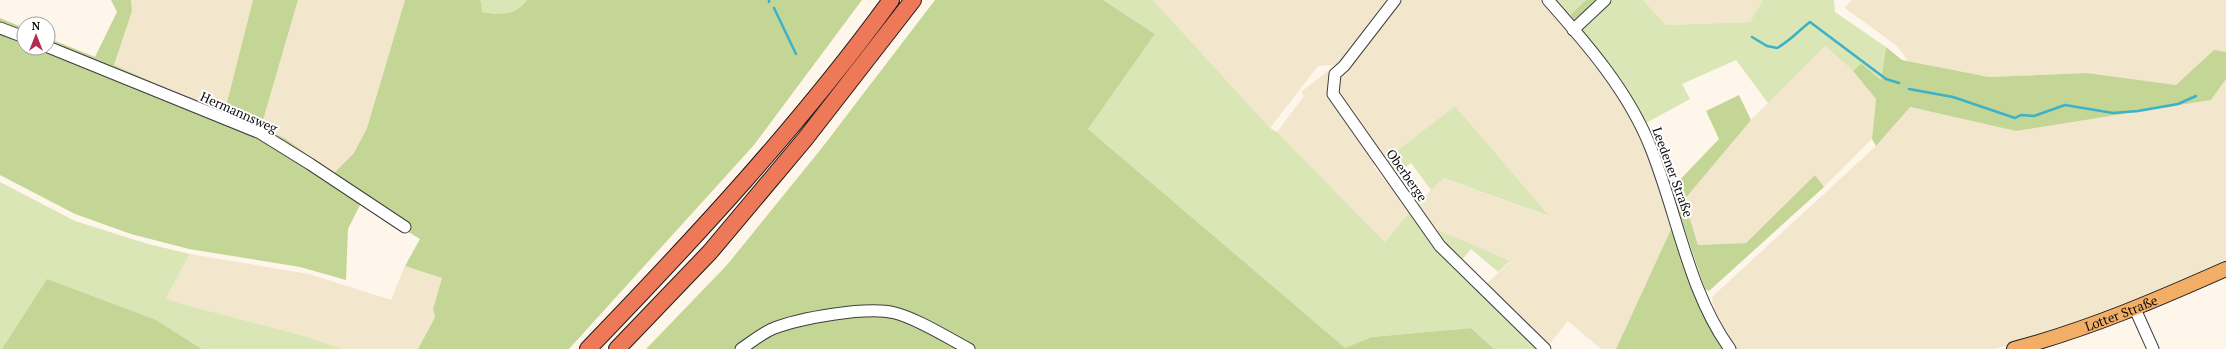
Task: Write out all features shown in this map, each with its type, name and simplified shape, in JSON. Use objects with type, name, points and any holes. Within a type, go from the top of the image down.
[{"type":"highway","points":[[588,349],[691,242],[781,139],[858,46],[891,0]]},
{"type":"highway","points":[[617,349],[710,252],[805,139],[913,0]]},
{"type":"main road","name":"Lotter Straße","points":[[2014,349],[2084,329],[2135,309],[2226,269]]},
{"type":"street","name":"Oberberge","points":[[1395,0],[1363,43],[1344,66],[1335,74],[1333,94],[1440,246],[1546,349]]},
{"type":"street","name":"Leedener Straße","points":[[1548,0],[1615,82],[1643,129],[1669,196],[1694,279],[1723,340],[1730,349]]},
{"type":"street","points":[[1574,30],[1605,0]]},
{"type":"street","points":[[0,28],[16,35]]},
{"type":"street","name":"Hermannsweg","points":[[56,50],[260,133],[405,227]]},
{"type":"street","points":[[2135,309],[2153,349]]},
{"type":"street","points":[[740,349],[770,330],[799,320],[883,310],[909,318],[969,349]]},
{"type":"shaded area","points":[[131,0],[253,0],[224,114],[114,65],[132,11]]},
{"type":"shaded area","points":[[298,0],[405,0],[367,128],[354,153],[334,173],[286,139],[261,127]]},
{"type":"shaded area","points":[[1153,0],[1544,0],[1614,86],[1642,136],[1673,225],[1616,349],[1601,349],[1568,321],[1548,346],[1485,285],[1510,262],[1433,228],[1416,206],[1442,178],[1548,216],[1455,106],[1385,160],[1373,166],[1411,210],[1385,242],[1277,132],[1304,96],[1301,92],[1335,65],[1318,66],[1270,128]]},
{"type":"shaded area","points":[[1643,0],[1763,0],[1750,22],[1666,25]]},
{"type":"shaded area","points":[[1851,0],[2226,0],[2226,52],[2214,51],[2176,85],[2087,73],[1989,77],[1908,61],[1897,46],[1845,8]]},
{"type":"shaded area","points":[[1825,46],[1853,71],[1876,99],[1872,139],[1824,187],[1815,175],[1746,243],[1698,245],[1684,200],[1751,120]]},
{"type":"shaded area","points":[[2226,79],[2226,264],[2078,327],[1994,349],[1736,349],[1727,337],[1712,302],[1713,296],[1876,146],[1909,107],[2016,131],[2211,100]]},
{"type":"shaded area","points":[[190,254],[309,274],[391,300],[405,266],[442,278],[433,309],[435,316],[418,349],[343,349],[301,335],[182,304],[166,298]]},
{"type":"green space","points":[[111,0],[131,0],[132,11],[114,65],[224,114],[253,0],[298,0],[261,127],[286,139],[334,173],[354,153],[367,128],[405,0],[479,0],[481,2],[482,12],[501,14],[512,12],[527,0],[862,0],[754,145],[569,349],[418,349],[435,317],[433,309],[442,278],[405,266],[420,239],[361,203],[348,229],[346,280],[300,267],[189,249],[131,234],[75,214],[0,175],[0,18],[16,25],[16,56],[56,56],[56,41],[95,57],[117,12]]},
{"type":"green space","points":[[479,0],[527,0],[512,12],[495,14],[481,12],[481,2]]},
{"type":"green space","points":[[935,0],[1103,0],[1155,34],[1088,129],[1345,348],[1372,337],[1471,328],[1494,349],[646,349],[727,265],[821,149]]},
{"type":"green space","points":[[1103,0],[1153,0],[1270,128],[1277,132],[1385,242],[1411,210],[1546,349],[1494,349],[1471,328],[1372,337],[1345,349],[1088,129],[1155,34]]},
{"type":"green space","points":[[1555,0],[1586,0],[1570,15]]},
{"type":"green space","points":[[1586,0],[1599,0],[1576,22],[1570,15]]},
{"type":"green space","points":[[1612,0],[1643,0],[1666,25],[1750,22],[1763,0],[1834,0],[1835,12],[1886,47],[1881,80],[1861,63],[1853,71],[1825,46],[1768,103],[1736,60],[1682,84],[1690,99],[1646,123],[1621,84],[1581,30]]},
{"type":"green space","points":[[1886,47],[1902,60],[1989,77],[2087,73],[2176,85],[2214,50],[2226,52],[2226,79],[2211,100],[2016,131],[1910,107],[1876,146],[1872,139],[1876,99],[1853,71],[1861,63],[1881,80]]},
{"type":"green space","points":[[1739,95],[1751,120],[1684,200],[1698,245],[1746,243],[1815,175],[1824,187],[1709,291],[1705,289],[1671,189],[1719,139],[1706,111]]},
{"type":"green space","points":[[1455,106],[1549,216],[1443,178],[1431,190],[1411,163],[1395,175],[1385,160]]},
{"type":"green space","points":[[0,182],[75,221],[148,244],[190,254],[166,298],[182,304],[301,335],[343,349],[202,349],[156,320],[0,349]]},
{"type":"green space","points":[[1673,225],[1682,258],[1699,304],[1706,320],[1723,349],[1616,349]]},
{"type":"green space","points":[[1433,228],[1510,261],[1498,272],[1471,249],[1461,261],[1443,243]]},
{"type":"green space","points":[[47,279],[156,320],[202,349],[2,349]]},
{"type":"waterway","points":[[774,8],[796,54]]},
{"type":"waterway","points":[[1752,37],[1767,46],[1777,48],[1810,22],[1886,79],[1899,83]]},
{"type":"waterway","points":[[1909,89],[1953,97],[2015,118],[2021,115],[2034,116],[2065,105],[2113,113],[2138,111],[2178,104],[2196,96]]}]
